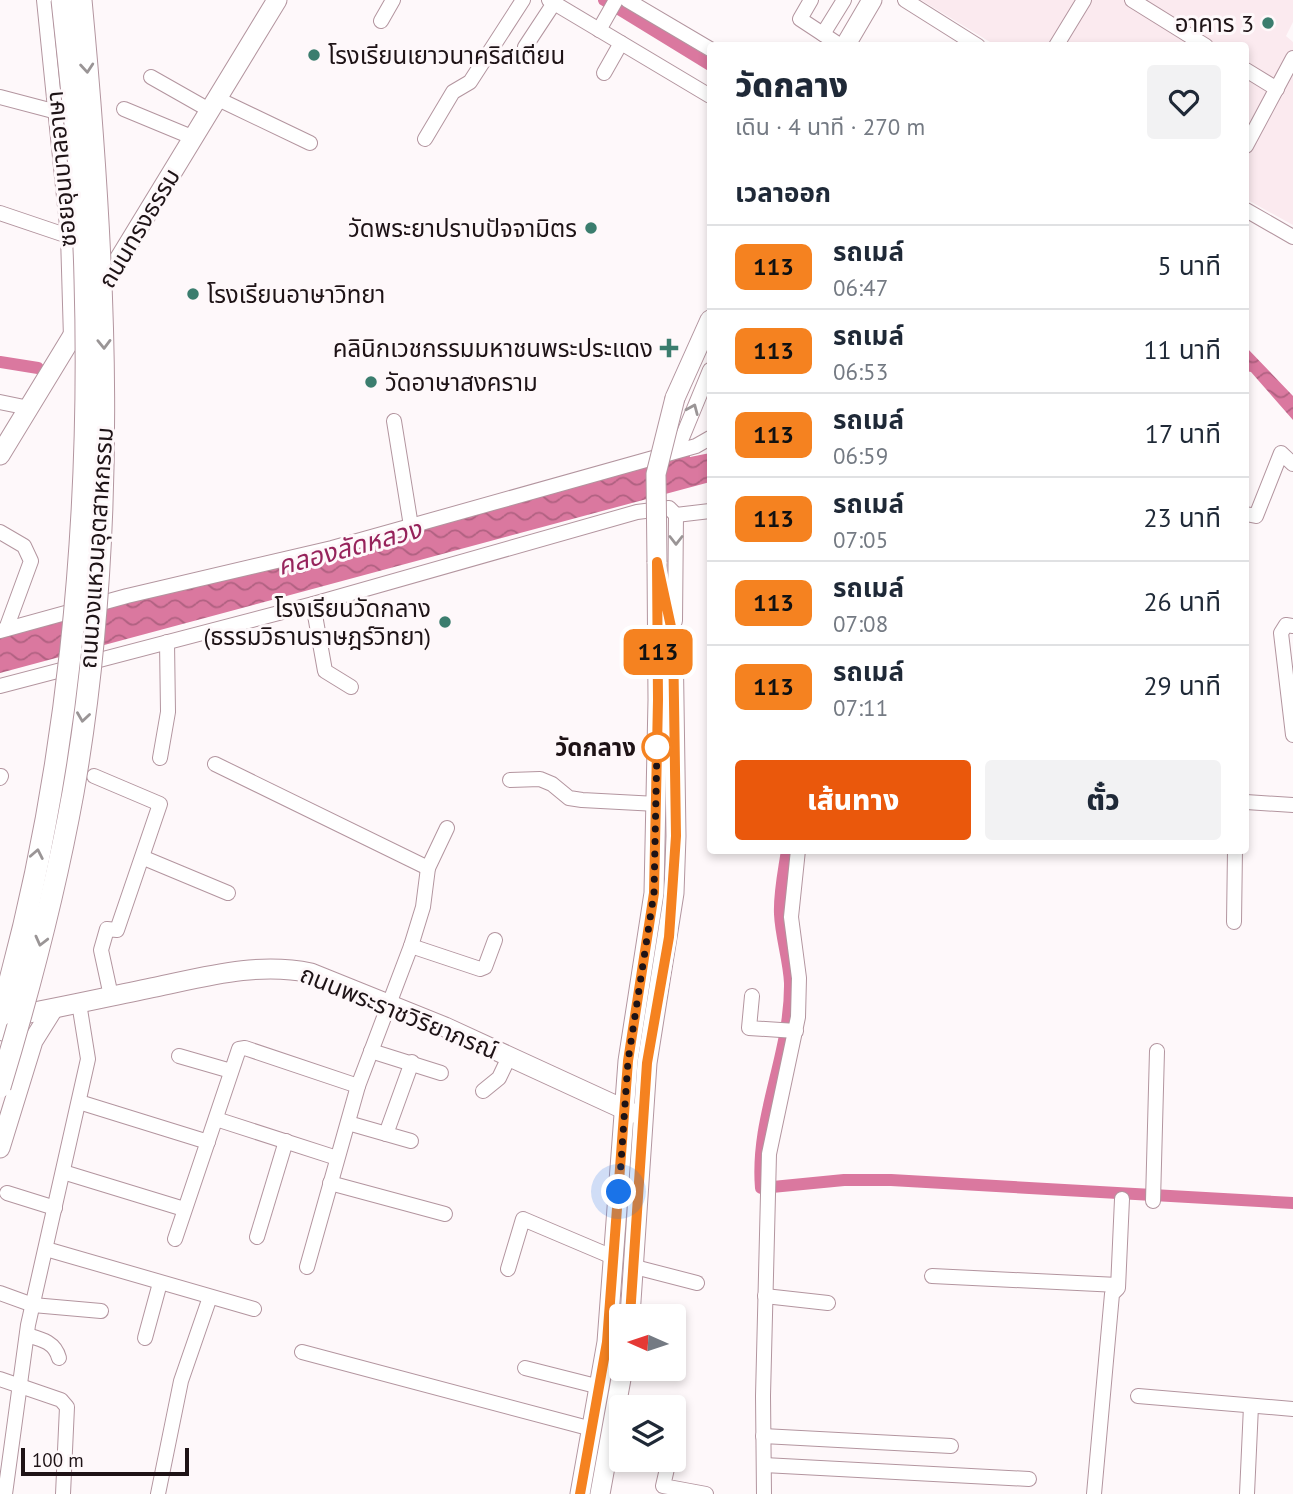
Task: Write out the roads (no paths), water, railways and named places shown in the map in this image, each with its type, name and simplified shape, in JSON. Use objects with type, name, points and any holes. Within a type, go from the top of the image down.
[{"type":"main road","name":"ถนนวงแหวนอุตสาหกรรม","points":[[0,1017],[37,860],[58,738],[74,619],[82,510],[86,398],[85,278],[80,181],[62,0]]},
{"type":"main road","name":"ถนนวงแหวนอุตสาหกรรม","points":[[0,1148],[7,1095],[73,792],[98,577],[103,475],[103,291],[97,182],[81,0]]},
{"type":"main road","name":"ถนนทรงธรรม","points":[[0,456],[277,0]]},
{"type":"main road","points":[[846,42],[872,0]]},
{"type":"main road","points":[[580,1494],[608,1431],[600,1387],[615,1258],[623,1111],[628,1061],[650,933],[657,804],[656,474],[675,398],[707,327]]},
{"type":"main road","points":[[631,1304],[647,1063],[674,893],[676,824],[673,636],[657,562]]},
{"type":"main road","name":"ถนนพระราชวิริยาภรณ์","points":[[0,1017],[53,1009],[219,974],[275,967],[311,973],[391,1004],[623,1111],[643,1115]]},
{"type":"main road","name":"ถนนวงแหวนอุตสาหกรรม","points":[[7,1095],[33,1041],[53,1009]]},
{"type":"main road","points":[[0,1030],[19,1036],[25,1046],[26,1058],[7,1095]]},
{"type":"main road","points":[[619,1192],[640,1193]]},
{"type":"main road","points":[[600,1494],[608,1431],[620,1381]]},
{"type":"street","name":"ซอยอุนบาลอาษา","points":[[44,0],[68,236],[71,340]]},
{"type":"street","points":[[381,21],[393,0]]},
{"type":"street","points":[[425,139],[453,92],[470,82],[523,0]]},
{"type":"street","points":[[599,30],[616,0]]},
{"type":"street","points":[[627,0],[707,47]]},
{"type":"street","points":[[811,0],[800,19],[836,42]]},
{"type":"street","points":[[823,34],[844,0]]},
{"type":"street","points":[[905,0],[972,42]]},
{"type":"street","points":[[1058,42],[1084,0]]},
{"type":"street","points":[[1132,0],[1200,42]]},
{"type":"street","points":[[525,47],[552,2],[707,94]]},
{"type":"street","points":[[604,74],[621,43]]},
{"type":"street","points":[[1249,140],[1293,58]]},
{"type":"street","points":[[1249,72],[1277,89]]},
{"type":"street","points":[[151,77],[310,143]]},
{"type":"street","points":[[0,97],[57,113]]},
{"type":"street","points":[[124,109],[194,138]]},
{"type":"street","points":[[1249,212],[1293,237]]},
{"type":"street","points":[[0,213],[68,236]]},
{"type":"street","points":[[677,450],[707,377]]},
{"type":"street","points":[[0,402],[29,408]]},
{"type":"street","points":[[394,421],[411,526]]},
{"type":"street","points":[[3,630],[411,526],[707,439]]},
{"type":"street","points":[[1249,515],[1256,516],[1281,453],[1293,464]]},
{"type":"street","points":[[0,686],[313,604],[637,512],[669,508],[676,515],[673,636]]},
{"type":"street","points":[[676,515],[707,511]]},
{"type":"street","points":[[0,532],[24,546],[31,561],[3,630]]},
{"type":"street","points":[[313,604],[325,671],[351,687]]},
{"type":"street","points":[[1293,626],[1286,625],[1281,633],[1293,735]]},
{"type":"street","points":[[160,758],[168,712],[167,642]]},
{"type":"street","points":[[215,764],[428,868]]},
{"type":"street","points":[[94,776],[160,804],[144,858],[117,930],[107,929],[101,948],[111,996]]},
{"type":"street","points":[[510,780],[540,779],[552,783],[569,797],[582,800],[657,804]]},
{"type":"street","points":[[1249,802],[1293,805]]},
{"type":"street","points":[[307,1267],[358,1086],[411,946],[423,907],[428,868],[447,828]]},
{"type":"street","points":[[764,1494],[769,1154],[799,978],[791,916],[798,854]]},
{"type":"street","points":[[1234,922],[1235,854]]},
{"type":"street","points":[[144,858],[228,893]]},
{"type":"street","points":[[411,946],[480,969],[485,967],[495,940]]},
{"type":"street","points":[[752,996],[749,1028],[788,1031]]},
{"type":"street","points":[[5,1494],[18,1384],[27,1335],[88,1059],[79,1003]]},
{"type":"street","points":[[175,1239],[239,1049],[245,1048],[358,1086]]},
{"type":"street","points":[[371,1051],[441,1073]]},
{"type":"street","points":[[1153,1195],[1157,1051]]},
{"type":"street","points":[[179,1056],[231,1071]]},
{"type":"street","points":[[482,1091],[499,1078],[509,1057]]},
{"type":"street","points":[[386,1134],[412,1062]]},
{"type":"street","points":[[79,1102],[208,1142]]},
{"type":"street","points":[[216,1119],[337,1158]]},
{"type":"street","points":[[348,1123],[411,1141]]},
{"type":"street","points":[[257,1237],[286,1141]]},
{"type":"street","points":[[63,1172],[184,1209]]},
{"type":"street","points":[[330,1183],[445,1214]]},
{"type":"street","points":[[7,1193],[55,1208]]},
{"type":"street","points":[[1094,1494],[1112,1294],[1118,1285],[1122,1199]]},
{"type":"street","points":[[508,1269],[523,1219],[615,1258]]},
{"type":"street","points":[[46,1249],[254,1309]]},
{"type":"street","points":[[635,1267],[697,1283]]},
{"type":"street","points":[[932,1276],[1118,1285]]},
{"type":"street","points":[[145,1338],[160,1283]]},
{"type":"street","points":[[0,1293],[33,1305],[101,1311]]},
{"type":"street","points":[[765,1296],[828,1303]]},
{"type":"street","points":[[158,1494],[180,1381],[210,1297]]},
{"type":"street","points":[[27,1335],[50,1343],[57,1349],[59,1358]]},
{"type":"street","points":[[302,1352],[608,1431]]},
{"type":"street","points":[[525,1368],[600,1387]]},
{"type":"street","points":[[0,1379],[61,1400],[67,1407],[63,1494]]},
{"type":"street","points":[[1138,1396],[1293,1409]]},
{"type":"street","points":[[1247,1494],[1251,1406]]},
{"type":"street","points":[[763,1436],[951,1446]]},
{"type":"street","points":[[764,1465],[1029,1479]]},
{"type":"street","points":[[666,1472],[663,1486],[706,1494]]},
{"type":"water","points":[[1249,350],[1293,396],[1293,420],[1251,372]]},
{"type":"water","name":"คลองลัดหลวง","points":[[689,452],[690,457],[707,454],[707,483],[0,673],[0,635]]},
{"type":"waterway","points":[[604,0],[707,63]]},
{"type":"waterway","points":[[0,362],[38,368]]},
{"type":"waterway","points":[[786,854],[780,906],[790,983],[789,1009],[763,1136],[761,1188],[844,1180],[891,1180],[1293,1203]]},
{"type":"place","name":"อาคาร 3","points":[[1268,23]]},
{"type":"place","name":"โรงเรียนเยาวนาคริสเตียน","points":[[314,55]]},
{"type":"place","name":"วัดพระยาปราบปัจจามิตร","points":[[591,228]]},
{"type":"place","name":"โรงเรียนอาษาวิทยา","points":[[193,294]]},
{"type":"place","name":"คลินิกเวชกรรมมหาชนพระประแดง","points":[[669,348]]},
{"type":"place","name":"วัดอาษาสงคราม","points":[[371,382]]},
{"type":"place","name":"โรงเรียนวัดกลาง (ธรรมวิธานราษฎร์วิทยา)","points":[[445,622]]},
{"type":"place","name":"วัดกลาง","points":[[657,747]]}]
